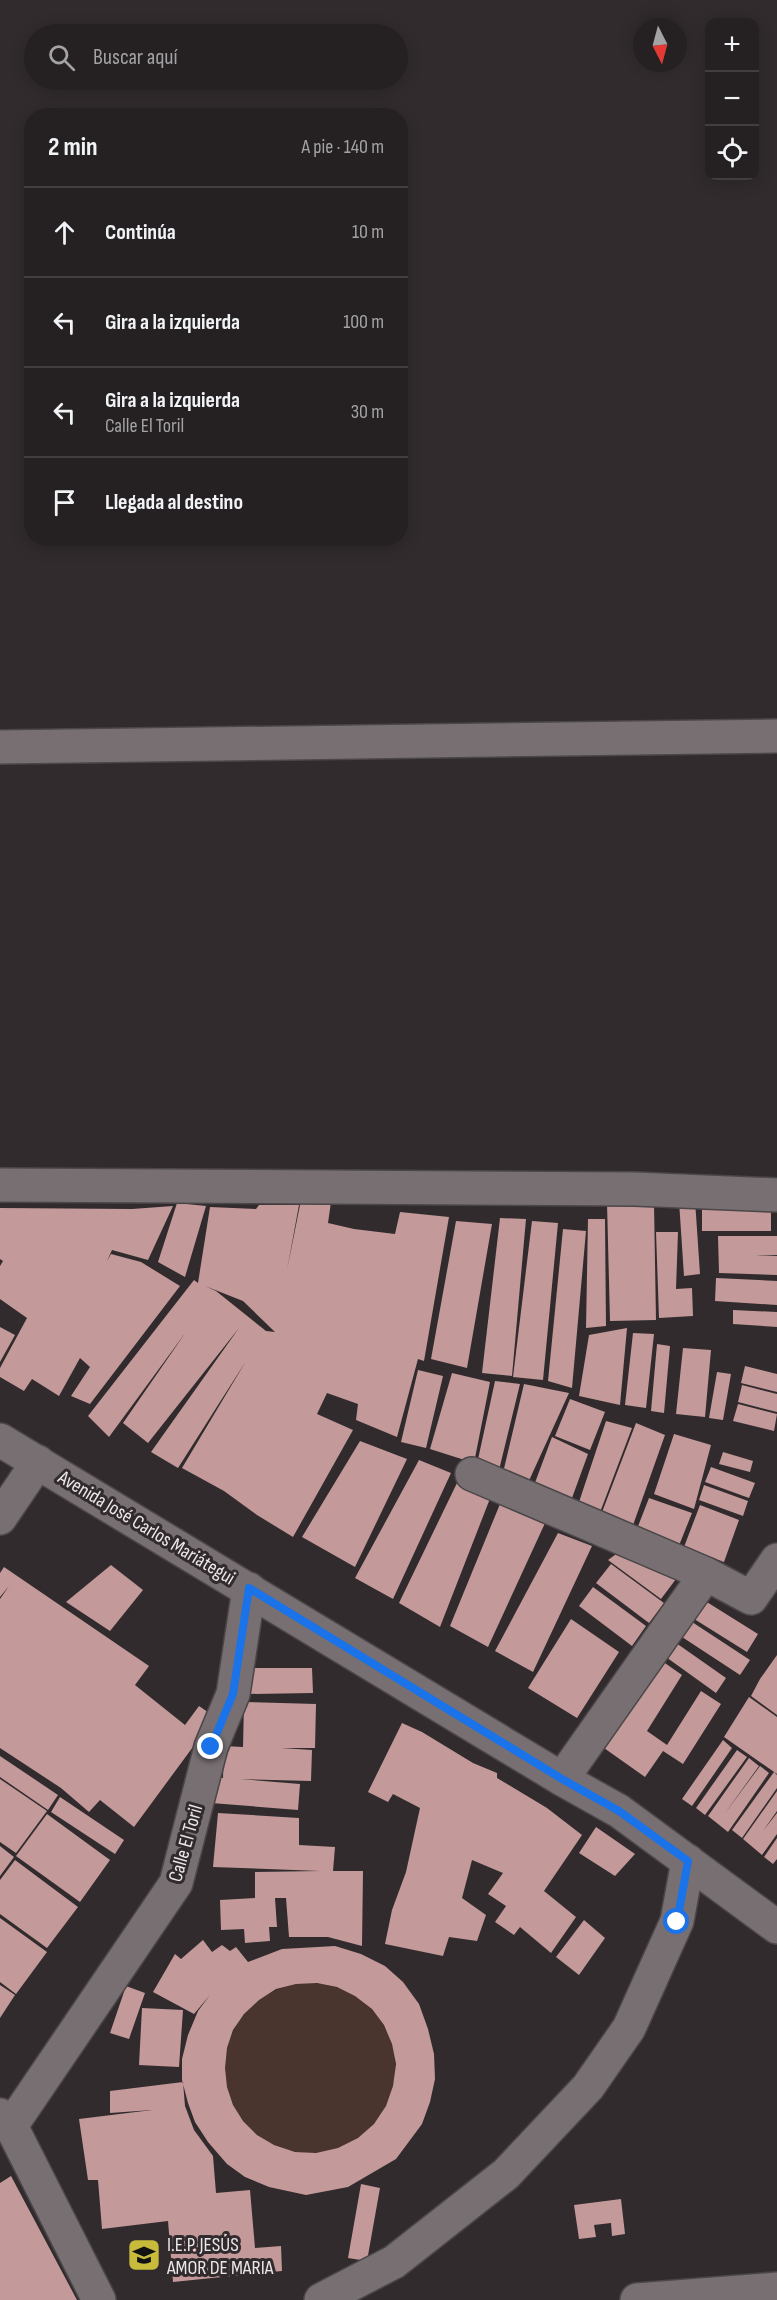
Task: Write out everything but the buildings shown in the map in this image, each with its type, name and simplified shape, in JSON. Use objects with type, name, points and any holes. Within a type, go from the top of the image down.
[{"type":"street","points":[[0,747],[777,736]]},
{"type":"street","points":[[0,1185],[624,1189],[777,1195]]},
{"type":"street","name":"Avenida José Carlos Mariátegui","points":[[0,1440],[249,1588],[562,1779],[619,1811],[777,1927]]},
{"type":"street","points":[[0,1518],[38,1462]]},
{"type":"street","points":[[472,1474],[706,1574],[752,1598],[777,1560]]},
{"type":"street","points":[[562,1779],[706,1574]]},
{"type":"street","name":"Calle El Toril","points":[[6,2121],[176,1883],[211,1747],[233,1694],[249,1588]]},
{"type":"street","points":[[321,2300],[394,2262],[506,2174],[588,2087],[629,2028],[677,1922],[688,1861]]},
{"type":"street","points":[[6,2121],[99,2300]]},
{"type":"street","points":[[637,2300],[777,2289]]},
{"type":"shaded area","points":[[310,1983],[342,1990],[357,1997],[370,2008],[381,2021],[388,2036],[395,2068],[388,2100],[381,2115],[370,2128],[357,2139],[342,2146],[310,2153],[278,2146],[263,2139],[250,2128],[239,2115],[232,2100],[225,2068],[232,2036],[239,2021],[250,2008],[263,1997],[278,1990]]},
{"type":"place","name":"I.E.P. JESÚS AMOR DE MARIA","points":[[144,2255]]},
{"type":"route","points":[[211,1747],[233,1694],[249,1588],[562,1779],[619,1811],[688,1861],[677,1922]]}]
